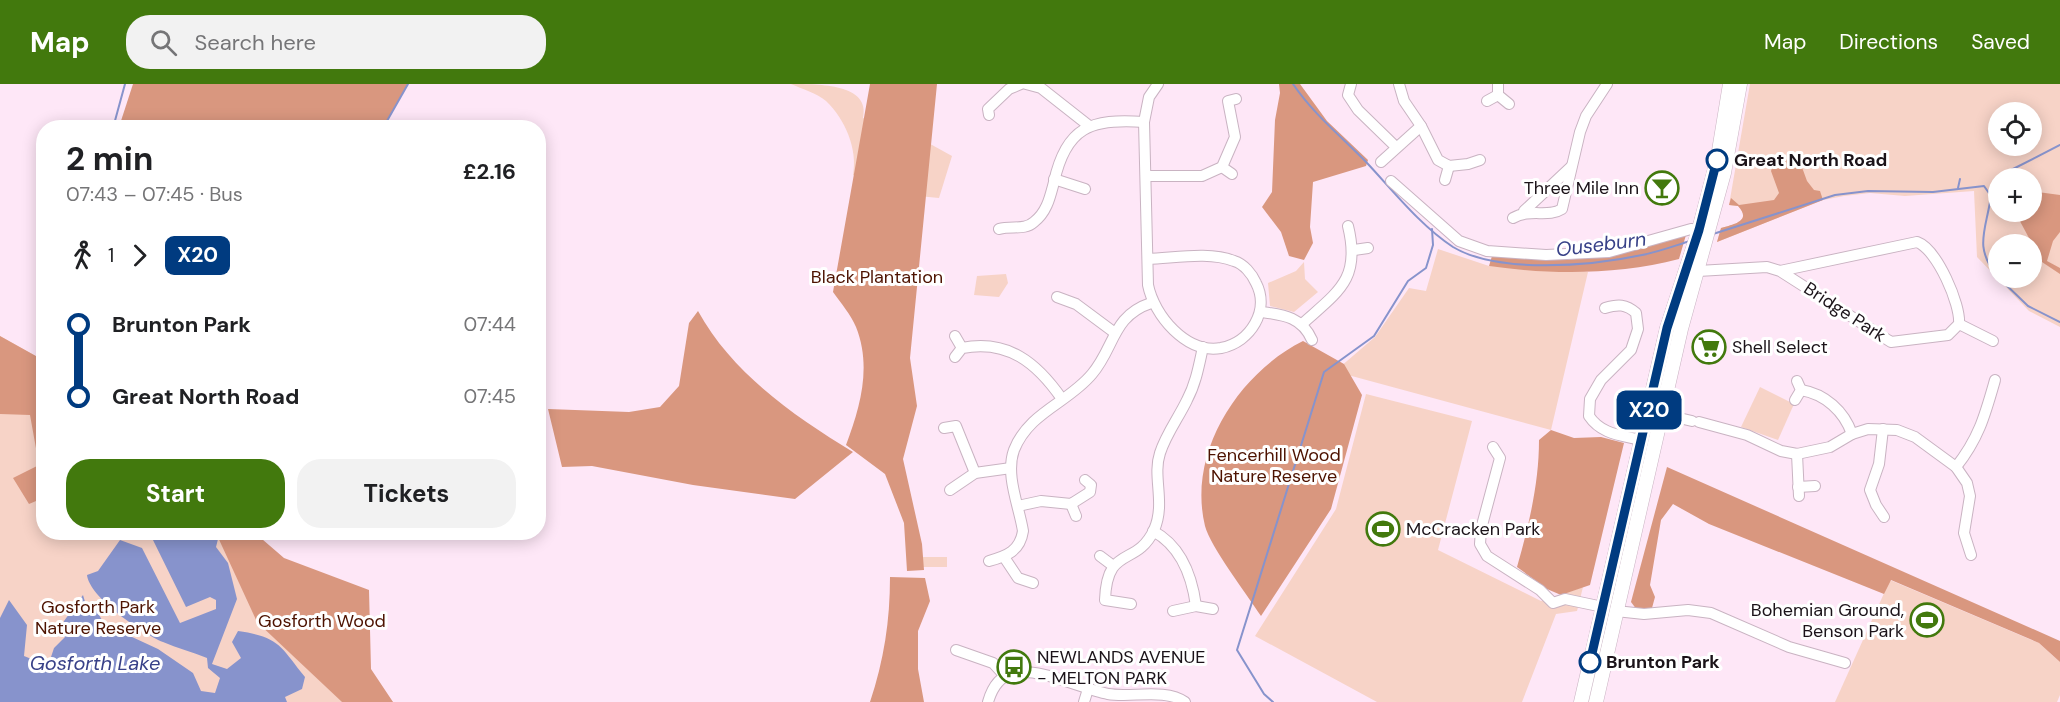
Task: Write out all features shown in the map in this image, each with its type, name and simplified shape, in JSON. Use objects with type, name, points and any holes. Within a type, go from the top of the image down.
[{"type":"main road","points":[[1596,702],[1640,440],[1667,328],[1700,245],[1730,84]]},
{"type":"main road","points":[[1704,229],[1731,144],[1740,84]]},
{"type":"main road","points":[[1581,702],[1610,609],[1662,414],[1698,271],[1700,245]]},
{"type":"street","points":[[987,109],[1009,89],[1021,84]]},
{"type":"street","points":[[1026,84],[1041,88],[1088,125]]},
{"type":"street","points":[[1148,259],[1218,256],[1237,261],[1252,274],[1261,292],[1262,312],[1252,329],[1238,341],[1220,348],[1203,347],[1169,327],[1151,303],[1148,285],[1144,122],[1149,98],[1158,84]]},
{"type":"street","points":[[1399,84],[1404,101],[1421,126],[1438,160],[1449,166],[1480,160]]},
{"type":"street","points":[[1524,211],[1557,213],[1562,209],[1586,116],[1607,84]]},
{"type":"street","points":[[1349,89],[1358,110],[1396,147]]},
{"type":"street","points":[[1487,101],[1498,90],[1509,104]]},
{"type":"street","points":[[1146,176],[1202,176],[1222,167],[1235,137],[1229,100]]},
{"type":"street","points":[[1002,225],[1020,228],[1032,224],[1046,208],[1064,150],[1088,125],[1104,120],[1144,122]]},
{"type":"street","points":[[1381,162],[1421,126]]},
{"type":"street","points":[[1445,180],[1449,166]]},
{"type":"street","points":[[1222,167],[1232,174]]},
{"type":"street","points":[[1513,218],[1524,211],[1571,167]]},
{"type":"street","points":[[1054,179],[1085,189]]},
{"type":"street","points":[[1391,181],[1459,241],[1487,251],[1546,255],[1590,254],[1645,244],[1691,229],[1704,229]]},
{"type":"street","points":[[1302,324],[1333,297],[1346,280],[1354,250],[1348,226]]},
{"type":"street","name":"Bridge Park","points":[[1698,271],[1767,267],[1780,271],[1891,342],[1948,335],[1959,324],[1959,308],[1932,252],[1917,242],[1780,271]]},
{"type":"street","points":[[1354,250],[1368,248]]},
{"type":"street","points":[[1057,297],[1076,304],[1115,333]]},
{"type":"street","points":[[989,561],[1004,556],[1018,546],[1022,540],[1022,522],[1011,468],[1013,452],[1028,426],[1040,413],[1062,399],[1092,374],[1102,361],[1115,333],[1131,312],[1151,303]]},
{"type":"street","points":[[1605,308],[1616,304],[1629,306],[1636,314],[1638,329],[1631,350],[1601,380],[1590,399],[1589,416],[1596,427],[1610,434],[1640,440]]},
{"type":"street","points":[[1262,312],[1283,315],[1302,324],[1312,340]]},
{"type":"street","points":[[1959,324],[1993,341]]},
{"type":"street","points":[[955,336],[963,348]]},
{"type":"street","points":[[955,357],[963,348],[996,346],[1014,352],[1040,370],[1062,399]]},
{"type":"street","points":[[1131,604],[1104,600],[1105,579],[1112,565],[1144,544],[1153,531],[1161,503],[1159,455],[1195,383],[1203,347]]},
{"type":"street","points":[[1956,467],[1972,447],[1982,427],[1995,380]]},
{"type":"street","points":[[1798,390],[1825,398],[1841,414],[1852,434]]},
{"type":"street","points":[[1662,414],[1740,432],[1781,451],[1797,454],[1830,447],[1852,434],[1883,429],[1897,430],[1915,437],[1956,467],[1967,483],[1970,496],[1964,533],[1971,555]]},
{"type":"street","points":[[952,423],[975,473]]},
{"type":"street","points":[[1883,429],[1879,464],[1870,490],[1884,517]]},
{"type":"street","points":[[1493,447],[1505,458],[1482,529],[1480,544],[1487,556],[1540,590],[1553,603],[1565,599],[1644,614],[1688,610],[1711,613],[1789,647],[1845,663]]},
{"type":"street","points":[[1797,454],[1799,491],[1815,486]]},
{"type":"street","points":[[950,490],[975,473],[1011,468]]},
{"type":"street","points":[[1018,506],[1041,501],[1071,504],[1090,492],[1091,485],[1086,480]]},
{"type":"street","points":[[1071,504],[1076,516]]},
{"type":"street","points":[[1866,512],[1876,505]]},
{"type":"street","points":[[1153,531],[1168,541],[1189,572],[1196,606]]},
{"type":"street","points":[[1004,556],[1018,578],[1033,583]]},
{"type":"street","points":[[1100,556],[1112,565]]},
{"type":"street","points":[[1173,611],[1196,606],[1213,609]]},
{"type":"street","points":[[956,650],[993,663],[1005,676]]},
{"type":"street","points":[[988,702],[996,684],[1005,676],[1024,672],[1123,696],[1173,696],[1185,702]]},
{"type":"street","points":[[1084,702],[1089,689]]},
{"type":"green space","points":[[133,84],[408,84],[387,120],[121,120]]},
{"type":"green space","points":[[791,84],[828,86],[851,92],[859,98],[863,107],[863,118],[923,140],[952,156],[939,198],[897,194],[853,175],[852,145],[839,116],[822,98]]},
{"type":"green space","name":"Black Plantation","points":[[870,84],[937,84],[910,358],[917,406],[903,459],[922,544],[924,570],[907,571],[904,523],[885,474],[846,445],[860,402],[864,372],[863,357],[856,327],[833,292]]},
{"type":"green space","points":[[1279,84],[1300,84],[1327,121],[1368,160],[1366,166],[1313,182],[1310,227],[1313,243],[1304,260],[1289,256],[1281,232],[1262,207],[1272,192]]},
{"type":"green space","points":[[1750,84],[2060,84],[2060,327],[2029,311],[2007,288],[2042,288],[2042,234],[1988,234],[1988,268],[1977,257],[1974,191],[1905,196],[1870,193],[1823,200],[1717,242],[1721,228],[1736,223],[1742,218],[1742,211],[1738,206],[1729,205]]},
{"type":"green space","points":[[1792,157],[1799,159],[1807,181],[1814,190],[1820,191],[1823,200],[1717,242],[1721,228],[1740,221],[1743,215],[1738,206],[1729,205],[1731,198],[1739,205],[1774,200],[1779,193],[1771,171],[1773,165]]},
{"type":"green space","points":[[2042,193],[2060,195],[2060,232],[2053,241],[2047,261],[2060,268],[2060,274],[2042,262],[2042,234],[2027,234],[2020,222],[2042,222]]},
{"type":"green space","points":[[1686,235],[1679,259],[1632,268],[1560,272],[1489,266],[1492,256],[1565,260],[1609,256]]},
{"type":"green space","points":[[1438,249],[1489,266],[1588,272],[1551,430],[1348,375],[1340,367],[1375,337],[1409,288],[1426,291]]},
{"type":"green space","points":[[1304,262],[1305,279],[1318,292],[1294,312],[1270,306],[1268,283],[1296,271]]},
{"type":"green space","points":[[1006,274],[1008,283],[999,297],[974,295],[977,276]]},
{"type":"green space","points":[[698,311],[728,354],[746,373],[787,408],[853,452],[795,499],[693,485],[592,466],[562,467],[548,409],[629,412],[660,407],[679,386],[689,323]]},
{"type":"green space","name":"Gosforth Park Nature Reserve","points":[[0,336],[36,356],[36,540],[261,540],[393,702],[0,702]]},
{"type":"green space","points":[[0,336],[36,356],[36,448],[30,415],[0,414]]},
{"type":"green space","name":"Fencerhill Wood Nature Reserve","points":[[1303,341],[1344,364],[1362,395],[1331,509],[1261,616],[1208,535],[1201,498],[1204,470],[1211,443],[1223,418],[1239,394],[1258,373],[1280,355]]},
{"type":"green space","points":[[1760,387],[1794,404],[1778,440],[1741,427]]},
{"type":"green space","name":"McCracken Park","points":[[1366,394],[1472,421],[1438,550],[1541,601],[1583,587],[1577,611],[1556,614],[1522,702],[1377,702],[1255,636],[1336,509]]},
{"type":"green space","points":[[1551,430],[1574,438],[1601,437],[1624,443],[1590,585],[1561,595],[1547,589],[1517,567],[1532,504],[1539,440]]},
{"type":"green space","points":[[36,466],[36,501],[29,504],[13,478]]},
{"type":"green space","points":[[1667,467],[2060,641],[2060,662],[2039,643],[1891,580],[1884,594],[1709,524],[1673,504],[1661,520],[1650,585],[1655,597],[1652,608],[1637,610],[1631,602]]},
{"type":"green space","name":"Gosforth Wood","points":[[219,540],[263,540],[284,558],[369,590],[371,669],[393,702],[342,702],[257,622]]},
{"type":"green space","points":[[922,557],[947,557],[947,567],[922,567]]},
{"type":"green space","points":[[890,577],[925,578],[930,601],[918,631],[918,669],[924,702],[870,702],[885,640]]},
{"type":"green space","name":"Bohemian Ground, Benson Park","points":[[1890,580],[2039,643],[2060,662],[2060,695],[2057,702],[1835,702]]},
{"type":"water","name":"Gosforth Lake","points":[[120,540],[142,548],[180,623],[216,609],[216,600],[210,597],[186,607],[153,540],[218,540],[216,547],[228,563],[237,599],[212,664],[227,669],[241,658],[232,642],[238,631],[263,636],[284,650],[305,677],[302,689],[285,697],[287,702],[0,702],[0,618],[9,600],[27,625],[24,656],[44,664],[50,660],[54,648],[65,637],[60,632],[64,621],[83,595],[86,605],[96,609],[104,624],[158,649],[193,673],[201,691],[215,693],[220,678],[208,668],[207,658],[154,638],[118,614],[97,594],[87,575],[98,571]]},
{"type":"waterway","points":[[115,120],[125,84]]},
{"type":"waterway","points":[[388,120],[408,84]]},
{"type":"waterway","name":"Ouseburn","points":[[1293,84],[1319,116],[1419,219],[1441,239],[1472,256],[1519,264],[1572,264],[1642,255],[1690,241]]},
{"type":"waterway","points":[[2015,168],[2060,145]]},
{"type":"waterway","points":[[1958,188],[1960,179]]},
{"type":"waterway","name":"Ouseburn","points":[[1713,234],[1835,195],[1868,191],[1933,192],[1984,186],[1991,196],[1983,238],[1983,247],[1988,262]]},
{"type":"waterway","points":[[1273,702],[1264,694],[1237,650],[1324,372],[1374,336],[1408,281],[1426,268],[1433,245],[1432,229]]},
{"type":"waterway","name":"Ouseburn","points":[[2009,288],[2028,306],[2060,322]]},
{"type":"bus line","name":"X20","points":[[1590,662],[1667,328],[1699,230],[1717,160]]},
{"type":"place","name":"Great North Road","points":[[1717,160]]},
{"type":"place","name":"Three Mile Inn","points":[[1662,188]]},
{"type":"place","name":"Shell Select","points":[[1709,347]]},
{"type":"place","name":"McCracken Park","points":[[1383,529]]},
{"type":"place","name":"Bohemian Ground, Benson Park","points":[[1927,620]]},
{"type":"place","name":"Brunton Park","points":[[1590,662]]},
{"type":"place","name":"NEWLANDS AVENUE - MELTON PARK","points":[[1014,667]]}]
